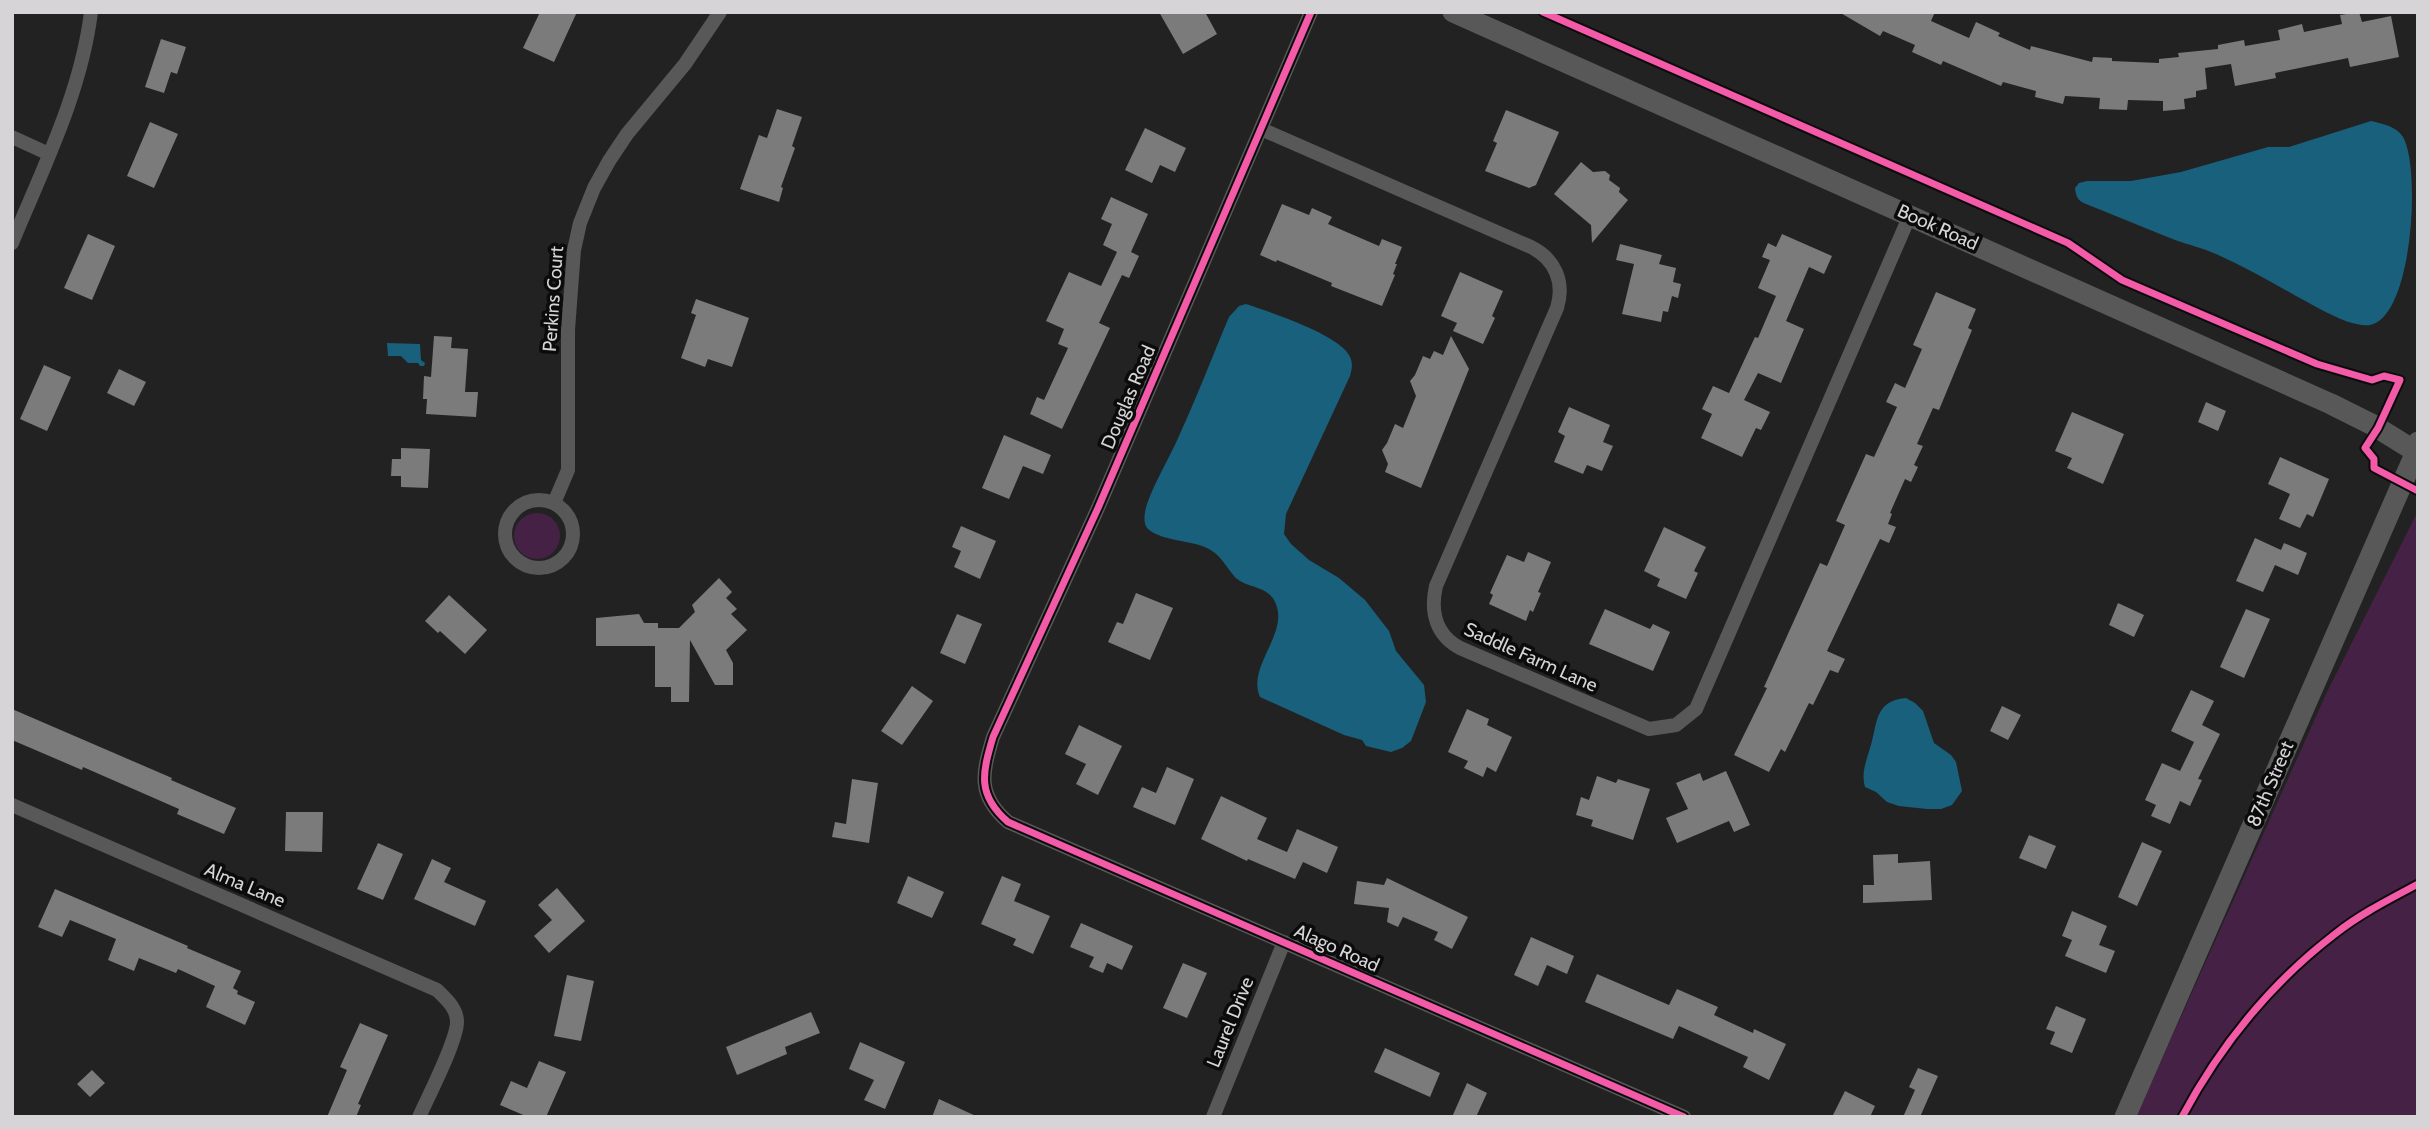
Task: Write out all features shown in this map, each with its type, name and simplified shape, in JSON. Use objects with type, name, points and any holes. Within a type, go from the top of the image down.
[{"type":"street","points":[[12,243],[49,154],[81,66],[91,12]]},
{"type":"street","name":"Perkins Court","points":[[554,503],[568,470],[568,330],[574,250],[580,223],[594,188],[609,161],[627,134],[685,64],[720,12]]},
{"type":"street","name":"Douglas Road","points":[[987,796],[985,764],[993,737],[1098,508],[1311,12]]},
{"type":"street","name":"Book Road","points":[[1453,12],[2331,404],[2417,449]]},
{"type":"street","name":"Saddle Farm Lane","points":[[1261,129],[1540,251],[1553,266],[1560,285],[1557,308],[1436,586],[1433,611],[1441,633],[1454,645],[1649,729],[1676,725],[1696,709],[1910,215]]},
{"type":"street","points":[[12,137],[49,154]]},
{"type":"street","name":"87th Street","points":[[2125,1117],[2417,449]]},
{"type":"street","points":[[537,499],[554,503],[562,508],[572,523],[572,541],[564,557],[549,566],[531,568],[510,553],[506,545],[505,527],[508,518],[528,501],[537,499]]},
{"type":"street","name":"Alago Road","points":[[987,796],[994,810],[1008,822],[1684,1117]]},
{"type":"street","name":"Alma Lane","points":[[12,805],[437,990],[454,1011],[457,1021],[455,1037],[419,1117]]},
{"type":"street","name":"Laurel Drive","points":[[1213,1117],[1284,942]]},
{"type":"shaded area","points":[[2418,511],[2418,1117],[2136,1117],[2327,692]]},
{"type":"shaded area","points":[[537,513],[553,520],[560,536],[553,552],[537,559],[521,552],[514,536],[521,520]]},
{"type":"water","points":[[2371,121],[2393,128],[2403,137],[2409,153],[2412,208],[2404,270],[2396,296],[2385,316],[2370,325],[2352,323],[2332,315],[2226,259],[2086,204],[2079,200],[2076,194],[2075,188],[2079,183],[2087,181],[2131,181],[2181,172],[2268,147],[2289,147]]},
{"type":"water","points":[[1246,304],[1299,323],[1327,337],[1346,351],[1351,360],[1350,376],[1286,514],[1284,534],[1309,560],[1339,578],[1365,600],[1389,631],[1396,651],[1424,685],[1426,702],[1411,741],[1391,752],[1366,746],[1362,740],[1344,735],[1260,697],[1257,685],[1259,673],[1277,624],[1278,612],[1274,600],[1266,592],[1238,580],[1209,549],[1161,536],[1148,529],[1145,524],[1145,510],[1150,495],[1186,421],[1229,317],[1239,306]]},
{"type":"water","points":[[387,343],[420,344],[424,366],[408,363],[401,356],[388,356]]},
{"type":"water","points":[[1906,698],[1923,711],[1934,743],[1956,762],[1962,791],[1952,805],[1941,809],[1899,806],[1887,802],[1865,787],[1865,768],[1882,709],[1895,700]]},
{"type":"building","points":[[540,12],[577,12],[554,62],[523,48]]},
{"type":"building","points":[[1159,12],[1205,12],[1217,34],[1183,54]]},
{"type":"building","points":[[1839,12],[1935,12],[1931,21],[1969,38],[1976,22],[2000,33],[1998,36],[2030,50],[2031,46],[2092,62],[2093,57],[2112,58],[2112,61],[2159,63],[2159,59],[2179,57],[2178,53],[2218,49],[2218,45],[2244,40],[2245,46],[2280,40],[2278,30],[2302,24],[2304,32],[2342,24],[2340,15],[2359,12],[2362,22],[2391,16],[2399,57],[2350,67],[2348,58],[2275,73],[2276,78],[2235,86],[2231,64],[2205,68],[2207,89],[2196,91],[2196,97],[2184,99],[2185,109],[2163,111],[2163,101],[2128,100],[2127,110],[2099,109],[2100,98],[2065,96],[2063,104],[2035,97],[2036,91],[2003,82],[2001,86],[1943,61],[1941,65],[1912,52],[1915,45],[1883,31],[1880,36]]},
{"type":"building","points":[[161,39],[186,47],[177,74],[171,72],[164,93],[145,87]]},
{"type":"building","points":[[777,109],[802,117],[779,202],[740,189],[759,135],[767,138]]},
{"type":"building","points":[[1506,110],[1559,132],[1536,185],[1529,188],[1485,171],[1497,143],[1493,141]]},
{"type":"building","points":[[150,122],[178,134],[154,188],[127,176]]},
{"type":"building","points":[[1145,128],[1186,148],[1175,172],[1160,165],[1152,183],[1125,170]]},
{"type":"building","points":[[1581,162],[1593,172],[1605,171],[1610,175],[1609,180],[1620,188],[1619,192],[1628,200],[1592,243],[1591,225],[1554,194]]},
{"type":"building","points":[[1111,197],[1148,214],[1131,252],[1139,256],[1129,278],[1122,275],[1099,323],[1110,328],[1062,429],[1030,414],[1037,397],[1044,400],[1068,348],[1058,344],[1064,329],[1046,321],[1069,272],[1101,286],[1117,252],[1103,245],[1112,224],[1101,219]]},
{"type":"building","points":[[1282,204],[1309,215],[1312,208],[1332,217],[1328,224],[1379,246],[1382,239],[1402,247],[1395,264],[1395,275],[1382,306],[1260,255]]},
{"type":"building","points":[[88,234],[115,246],[92,300],[64,288]]},
{"type":"building","points":[[1782,234],[1832,256],[1824,274],[1809,267],[1786,321],[1804,329],[1781,383],[1758,373],[1744,400],[1770,412],[1761,430],[1756,428],[1742,457],[1701,438],[1712,414],[1702,409],[1713,386],[1729,393],[1755,337],[1758,338],[1776,296],[1758,288],[1770,260],[1762,257],[1768,243],[1776,247]]},
{"type":"building","points":[[1620,244],[1662,255],[1659,264],[1676,268],[1673,282],[1681,284],[1678,298],[1672,296],[1668,312],[1663,311],[1661,322],[1622,314],[1634,264],[1616,260]]},
{"type":"building","points":[[1460,272],[1503,291],[1483,344],[1453,331],[1457,323],[1441,316]]},
{"type":"building","points":[[1936,292],[1976,309],[1968,328],[1972,330],[1939,410],[1933,408],[1917,444],[1923,446],[1914,465],[1918,467],[1911,482],[1905,479],[1890,513],[1892,514],[1888,524],[1896,527],[1889,543],[1880,539],[1827,651],[1845,659],[1838,673],[1830,670],[1813,705],[1809,703],[1785,752],[1781,749],[1769,772],[1734,755],[1767,688],[1764,687],[1820,563],[1827,566],[1845,525],[1836,521],[1866,454],[1874,457],[1897,407],[1886,402],[1895,383],[1905,388],[1922,349],[1913,345]]},
{"type":"building","points":[[696,299],[749,318],[732,367],[708,359],[705,367],[681,358],[696,315],[691,313]]},
{"type":"building","points":[[434,336],[452,337],[451,348],[468,349],[465,392],[478,392],[476,417],[426,414],[427,399],[423,399],[424,376],[431,377]]},
{"type":"building","points":[[1451,336],[1469,369],[1421,488],[1385,472],[1388,464],[1382,450],[1395,424],[1403,428],[1416,396],[1410,381],[1423,356],[1430,359],[1434,351],[1443,355]]},
{"type":"building","points":[[44,365],[71,377],[47,431],[20,419]]},
{"type":"building","points":[[119,369],[146,382],[134,406],[107,393]]},
{"type":"building","points":[[2206,402],[2226,411],[2218,431],[2198,422]]},
{"type":"building","points":[[1569,407],[1610,425],[1603,442],[1613,446],[1602,471],[1587,465],[1583,474],[1554,462],[1565,436],[1558,432]]},
{"type":"building","points":[[2072,412],[2124,434],[2103,484],[2067,468],[2072,458],[2055,451]]},
{"type":"building","points":[[1004,435],[1051,455],[1043,474],[1023,466],[1009,499],[982,488]]},
{"type":"building","points":[[401,448],[430,449],[428,488],[401,487],[401,476],[391,476],[392,459],[401,459]]},
{"type":"building","points":[[2280,457],[2329,479],[2313,517],[2307,514],[2300,528],[2279,519],[2290,494],[2268,484]]},
{"type":"building","points":[[961,526],[996,541],[980,579],[954,567],[961,551],[952,547]]},
{"type":"building","points":[[1664,527],[1706,547],[1694,571],[1698,573],[1686,599],[1657,586],[1660,579],[1644,571]]},
{"type":"building","points":[[2255,538],[2281,550],[2284,543],[2307,553],[2298,575],[2275,565],[2263,592],[2236,581]]},
{"type":"building","points":[[1528,552],[1551,562],[1533,612],[1530,610],[1526,621],[1489,604],[1493,595],[1490,593],[1507,555],[1524,562]]},
{"type":"building","points":[[719,578],[732,592],[726,598],[737,609],[731,614],[747,630],[726,650],[733,663],[733,685],[715,685],[690,640],[689,702],[671,702],[671,687],[655,687],[655,646],[596,646],[596,618],[639,614],[644,623],[658,623],[658,628],[679,628],[695,612],[692,605]]},
{"type":"building","points":[[1136,593],[1173,608],[1150,660],[1108,642],[1117,622],[1123,624]]},
{"type":"building","points":[[449,595],[487,630],[465,654],[425,621]]},
{"type":"building","points":[[2118,603],[2144,615],[2134,637],[2109,625]]},
{"type":"building","points":[[1605,609],[1650,629],[1653,624],[1670,632],[1653,671],[1589,644]]},
{"type":"building","points":[[2246,609],[2270,619],[2244,678],[2220,667]]},
{"type":"building","points":[[957,614],[982,624],[965,664],[940,653]]},
{"type":"building","points":[[912,686],[933,701],[902,745],[881,731]]},
{"type":"building","points":[[2191,690],[2214,701],[2202,725],[2220,734],[2198,779],[2202,780],[2190,806],[2180,801],[2170,824],[2151,816],[2156,805],[2145,800],[2162,763],[2180,771],[2194,742],[2171,731]]},
{"type":"building","points":[[2002,706],[2021,715],[2008,740],[1990,731]]},
{"type":"building","points":[[12,709],[236,808],[224,834],[177,814],[179,809],[83,767],[82,770],[12,740]]},
{"type":"building","points":[[1467,709],[1489,719],[1487,725],[1512,737],[1496,772],[1487,767],[1483,777],[1464,768],[1468,761],[1448,752]]},
{"type":"building","points":[[1079,725],[1122,746],[1098,795],[1076,784],[1086,764],[1065,754]]},
{"type":"building","points":[[1167,767],[1194,779],[1175,825],[1133,807],[1142,787],[1156,793]]},
{"type":"building","points":[[1726,771],[1750,825],[1734,832],[1729,821],[1677,843],[1666,818],[1688,809],[1676,783],[1700,773],[1703,781]]},
{"type":"building","points":[[1597,776],[1616,783],[1618,779],[1650,789],[1633,840],[1591,826],[1593,820],[1576,815],[1581,797],[1589,800]]},
{"type":"building","points":[[852,779],[878,783],[869,843],[832,837],[835,822],[846,824]]},
{"type":"building","points":[[1221,796],[1267,818],[1257,839],[1287,852],[1297,829],[1338,847],[1327,873],[1303,862],[1295,879],[1248,859],[1247,861],[1201,839]]},
{"type":"building","points":[[286,812],[323,812],[322,852],[285,851]]},
{"type":"building","points":[[2029,835],[2056,846],[2046,869],[2019,858]]},
{"type":"building","points":[[2142,842],[2162,851],[2137,906],[2118,897]]},
{"type":"building","points":[[378,843],[403,854],[383,900],[357,889]]},
{"type":"building","points":[[1898,854],[1898,863],[1930,861],[1932,900],[1863,903],[1863,885],[1874,885],[1873,855]]},
{"type":"building","points":[[432,859],[451,868],[444,882],[486,901],[475,926],[414,899]]},
{"type":"building","points":[[908,876],[944,892],[932,918],[897,903]]},
{"type":"building","points":[[1002,876],[1021,884],[1014,901],[1050,916],[1033,954],[1013,945],[1016,939],[981,924]]},
{"type":"building","points":[[1387,878],[1468,917],[1452,949],[1434,940],[1438,932],[1403,917],[1398,927],[1387,922],[1389,908],[1354,904],[1357,881],[1384,885]]},
{"type":"building","points":[[557,888],[585,921],[549,953],[534,936],[552,920],[538,905]]},
{"type":"building","points":[[55,889],[241,971],[233,988],[238,991],[237,994],[255,1002],[245,1025],[206,1007],[215,986],[178,969],[176,973],[139,958],[134,971],[108,960],[116,939],[70,920],[62,937],[38,927]]},
{"type":"building","points":[[2072,911],[2107,926],[2099,945],[2115,951],[2106,973],[2065,956],[2072,940],[2062,936]]},
{"type":"building","points":[[1081,923],[1133,946],[1122,970],[1107,963],[1103,973],[1089,967],[1094,957],[1070,947]]},
{"type":"building","points":[[1531,937],[1574,956],[1567,974],[1547,965],[1538,986],[1514,975]]},
{"type":"building","points":[[1183,963],[1207,973],[1187,1018],[1163,1008]]},
{"type":"building","points":[[1597,974],[1669,1005],[1677,989],[1718,1007],[1714,1015],[1753,1033],[1754,1029],[1786,1044],[1769,1080],[1743,1067],[1748,1057],[1679,1026],[1673,1039],[1585,1002]]},
{"type":"building","points":[[567,975],[594,981],[581,1041],[554,1036]]},
{"type":"building","points":[[2056,1006],[2086,1019],[2072,1053],[2050,1044],[2055,1032],[2046,1029]]},
{"type":"building","points":[[811,1012],[820,1033],[785,1047],[787,1054],[737,1075],[726,1047]]},
{"type":"building","points":[[360,1023],[388,1035],[358,1104],[361,1105],[356,1117],[327,1117],[347,1070],[340,1067]]},
{"type":"building","points":[[860,1042],[905,1062],[885,1109],[864,1100],[874,1080],[849,1069]]},
{"type":"building","points":[[1385,1048],[1440,1073],[1430,1097],[1374,1072]]},
{"type":"building","points":[[539,1061],[566,1072],[546,1117],[528,1117],[500,1105],[511,1081],[527,1088]]},
{"type":"building","points":[[1918,1068],[1938,1076],[1920,1117],[1903,1117],[1915,1090],[1909,1087]]},
{"type":"building","points":[[92,1070],[105,1083],[90,1097],[77,1084]]},
{"type":"building","points":[[1467,1083],[1487,1093],[1476,1117],[1452,1117]]},
{"type":"building","points":[[1845,1091],[1875,1106],[1870,1117],[1832,1117]]},
{"type":"building","points":[[939,1099],[978,1117],[932,1117]]},
{"type":"cycle path","points":[[1311,12],[1098,508],[993,737],[986,762],[987,793],[991,803],[1008,822],[1684,1117]]},
{"type":"cycle path","points":[[1543,12],[2068,243],[2122,280],[2317,364],[2372,380],[2384,376],[2400,380],[2378,428],[2365,448],[2374,459],[2374,468],[2418,491]]},
{"type":"cycle path","points":[[2182,1117],[2230,1041],[2289,973],[2345,927],[2418,884]]}]
